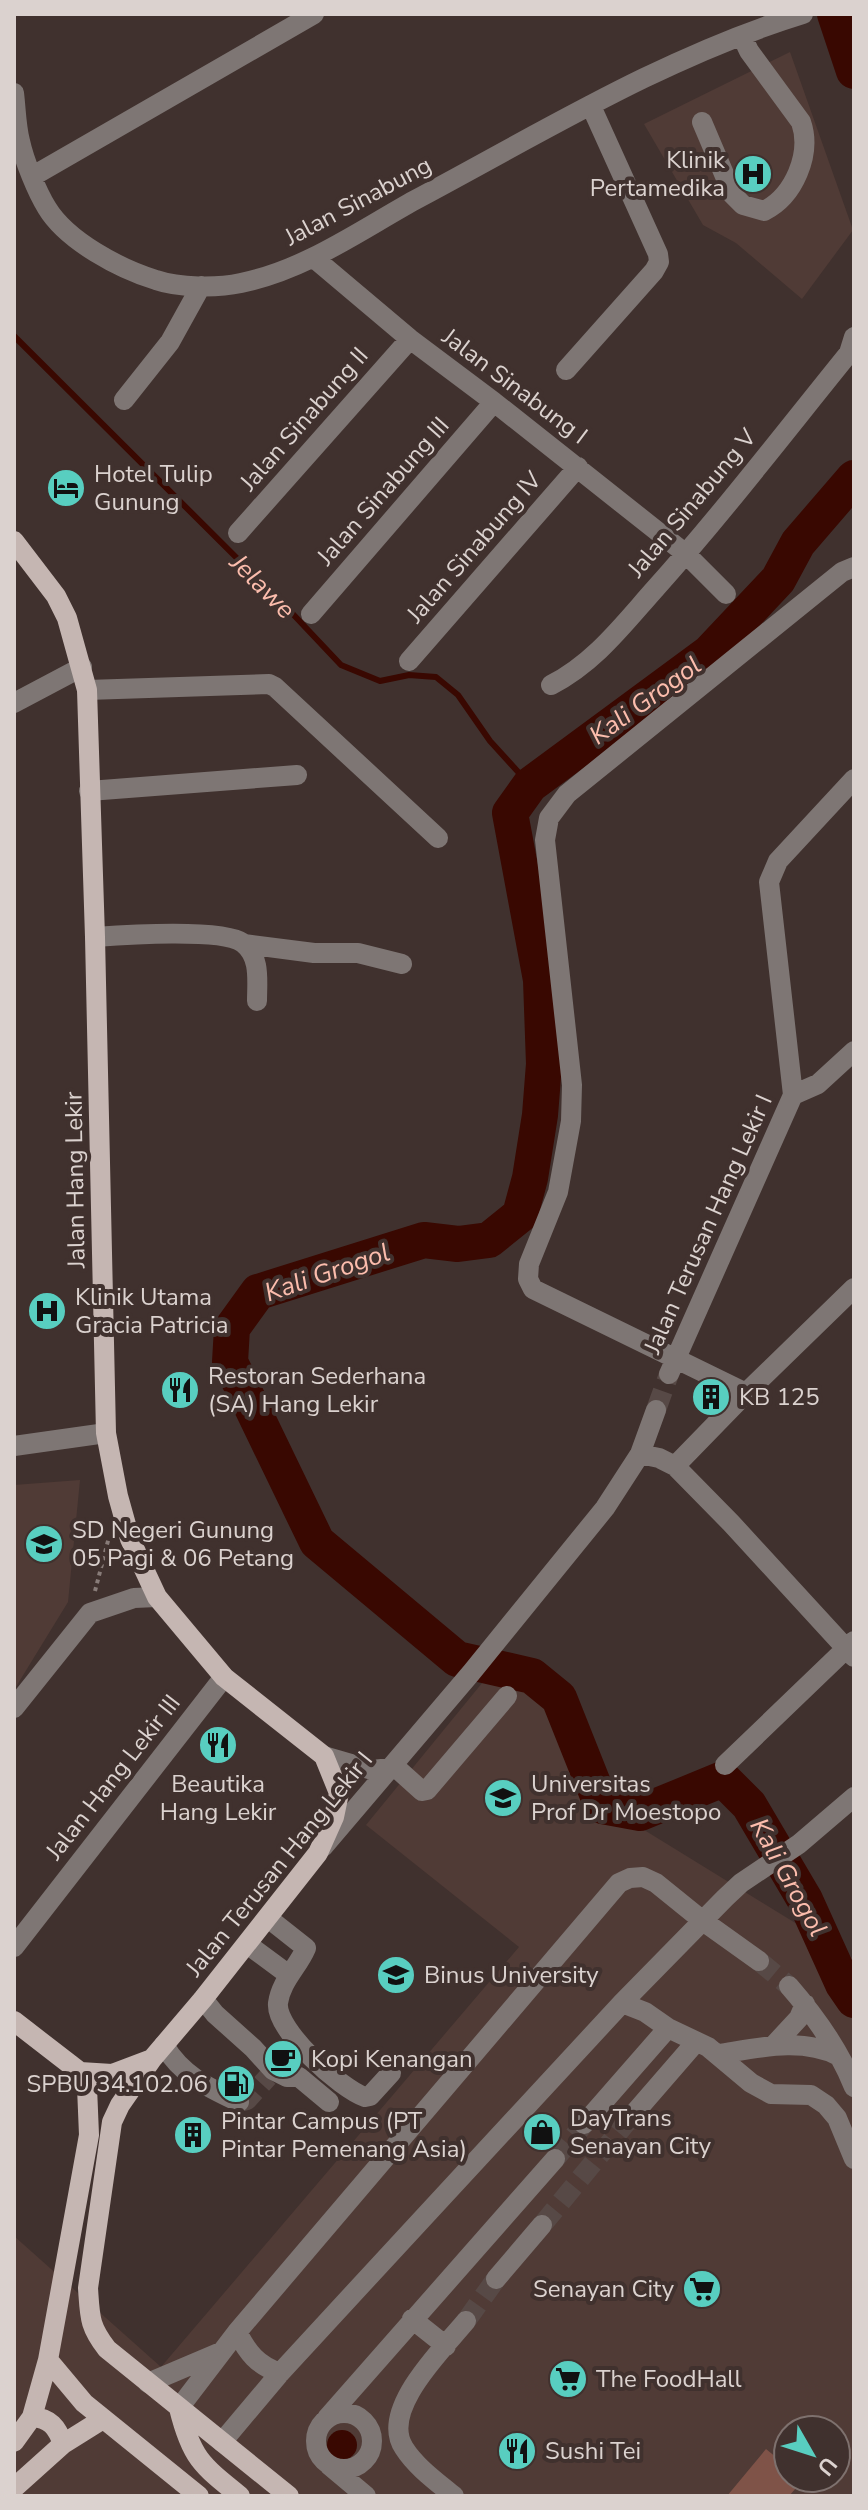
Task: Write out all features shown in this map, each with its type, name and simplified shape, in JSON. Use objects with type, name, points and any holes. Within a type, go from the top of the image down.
[{"type":"main road","name":"Jalan Hang Lekir","points":[[14,541],[56,596],[67,618],[87,690],[106,1433],[118,1496],[130,1539],[157,1597],[224,1677],[324,1756],[339,1793],[334,1817],[318,1853]]},
{"type":"main road","name":"Jalan Terusan Hang Lekir I","points":[[289,2496],[107,2349],[93,2332],[88,2288],[112,2122],[120,2105],[158,2052],[318,1853]]},
{"type":"main road","points":[[14,2021],[80,2072],[87,2087],[89,2135],[48,2360],[32,2417],[14,2442]]},
{"type":"main road","points":[[80,2072],[112,2074],[158,2052]]},
{"type":"main road","points":[[48,2360],[84,2403],[199,2496]]},
{"type":"main road","points":[[179,2408],[187,2438],[198,2460],[240,2496]]},
{"type":"main road","points":[[32,2417],[43,2418],[53,2424],[63,2444]]},
{"type":"main road","points":[[14,2488],[63,2444],[103,2419]]},
{"type":"street","points":[[33,176],[314,14]]},
{"type":"street","name":"Jalan Sinabung","points":[[14,93],[20,142],[46,207],[59,225],[90,250],[158,281],[201,286],[239,283],[314,258],[591,106],[681,61],[742,36],[769,19],[803,14]]},
{"type":"street","points":[[702,122],[733,195],[743,205],[764,211],[783,199],[801,160],[804,131],[801,122],[749,51],[742,36]]},
{"type":"street","points":[[566,370],[605,329],[659,262],[591,106]]},
{"type":"street","name":"Jalan Sinabung I","points":[[314,258],[410,339],[686,554],[726,594]]},
{"type":"street","points":[[124,400],[170,342],[201,286]]},
{"type":"street","name":"Jalan Sinabung V","points":[[551,685],[571,675],[598,652],[686,554],[849,353],[854,337]]},
{"type":"street","name":"Jalan Sinabung II","points":[[238,533],[410,339]]},
{"type":"street","name":"Jalan Sinabung III","points":[[311,614],[494,402]]},
{"type":"street","name":"Jalan Sinabung IV","points":[[409,661],[578,467]]},
{"type":"street","points":[[746,1393],[672,1366],[533,1289],[528,1279],[529,1264],[558,1192],[571,1121],[572,1085],[545,840],[549,818],[567,794],[842,572],[854,567]]},
{"type":"street","points":[[14,703],[82,667]]},
{"type":"street","points":[[87,690],[269,684],[438,838]]},
{"type":"street","points":[[89,791],[297,775]]},
{"type":"street","points":[[854,779],[778,861],[769,882],[793,1095],[818,1084],[854,1051]]},
{"type":"street","points":[[95,937],[167,933],[231,937],[244,944],[314,953],[358,953],[402,964]]},
{"type":"street","points":[[244,944],[256,965],[257,1001]]},
{"type":"street","name":"Jalan Terusan Hang Lekir I","points":[[672,1366],[793,1095]]},
{"type":"street","points":[[675,1466],[854,1288]]},
{"type":"street","name":"Jalan Terusan Hang Lekir I","points":[[318,1853],[471,1673],[605,1508],[640,1454],[656,1410]]},
{"type":"street","points":[[14,1446],[106,1433]]},
{"type":"street","points":[[640,1454],[675,1466],[851,1649],[725,1765]]},
{"type":"street","points":[[14,1708],[90,1613],[134,1598],[157,1597]]},
{"type":"street","name":"Jalan Hang Lekir III","points":[[14,1947],[224,1677]]},
{"type":"street","points":[[392,1766],[422,1791],[427,1790],[507,1696]]},
{"type":"street","name":"Jalan Hang Lekir","points":[[324,1756],[372,1770],[392,1766]]},
{"type":"street","points":[[222,2442],[280,2373],[622,2003],[725,1898],[799,1844],[854,1797]]},
{"type":"street","points":[[179,2408],[237,2332],[619,1883],[643,1877],[656,1883],[759,1961]]},
{"type":"street","points":[[268,1918],[306,1948],[280,1992],[279,2017],[312,2058],[365,2097],[370,2096],[391,2073]]},
{"type":"street","points":[[247,1944],[289,1975]]},
{"type":"street","points":[[789,1986],[805,2004],[839,2056],[854,2087]]},
{"type":"street","points":[[203,1999],[253,2048],[271,2073],[299,2077],[329,2102]]},
{"type":"street","points":[[622,2003],[645,2012],[668,2028],[719,2054],[751,2083],[771,2094],[811,2095],[826,2105],[837,2118],[854,2159]]},
{"type":"street","points":[[774,2045],[799,2018],[805,2004]]},
{"type":"street","points":[[584,2124],[668,2028]]},
{"type":"street","points":[[631,2117],[696,2042]]},
{"type":"street","points":[[719,2054],[774,2045],[819,2049],[839,2056]]},
{"type":"street","points":[[158,2052],[204,2086],[239,2102]]},
{"type":"street","points":[[366,2496],[321,2458],[317,2432],[412,2319],[555,2159]]},
{"type":"street","points":[[496,2279],[542,2225]]},
{"type":"street","points":[[412,2319],[446,2346]]},
{"type":"street","points":[[419,2467],[401,2445],[399,2413],[404,2401],[466,2321]]},
{"type":"street","points":[[237,2332],[257,2363],[280,2373]]},
{"type":"street","points":[[148,2383],[223,2351]]},
{"type":"street","points":[[327,2418],[344,2412],[354,2414],[454,2496]]},
{"type":"street","points":[[328,2464],[345,2469],[355,2467],[364,2460],[372,2445],[368,2426],[363,2420]]},
{"type":"street","points":[[14,2488],[21,2496]]},
{"type":"path","points":[[90,1613],[111,1526]]},
{"type":"shaded area","name":"Klinik Pertamedika","points":[[790,52],[853,230],[802,299],[736,243],[703,225],[644,124]]},
{"type":"shaded area","name":"SD Negeri Gunung 05 Pagi & 06 Petang","points":[[80,1480],[68,1602],[14,1690],[14,1485]]},
{"type":"shaded area","points":[[505,1655],[557,1674],[592,1736],[628,1820],[854,1959],[854,2496],[14,2496],[14,2236],[161,2367],[519,1947],[366,1825]]},
{"type":"shaded area","points":[[342,2430],[353,2434],[357,2445],[353,2456],[342,2460],[331,2456],[327,2445],[331,2434]]},
{"type":"shaded area","points":[[766,2449],[772,2454],[772,2494],[791,2494],[789,2496],[727,2496]]},
{"type":"waterway","name":"Kali Grogol","points":[[835,14],[854,71]]},
{"type":"waterway","name":"Jelawe","points":[[14,336],[341,665],[380,681],[409,675],[436,677],[458,695],[490,741],[530,785]]},
{"type":"waterway","name":"Kali Grogol","points":[[854,478],[798,543],[778,580],[709,653],[530,785],[510,813],[541,980],[544,1064],[530,1178],[520,1215],[489,1240],[458,1244],[424,1240],[258,1292],[232,1328],[230,1362],[317,1542],[457,1659],[532,1676],[559,1698],[602,1806],[640,1813],[723,1779],[749,1805],[805,1900],[843,1984],[854,2000]]},
{"type":"tunnel","points":[[656,1410],[669,1374]]},
{"type":"tunnel","points":[[759,1961],[789,1986]]},
{"type":"tunnel","points":[[239,2102],[247,2100],[268,2077]]},
{"type":"tunnel","points":[[542,2225],[631,2117]]},
{"type":"tunnel","points":[[555,2159],[584,2124]]},
{"type":"tunnel","points":[[466,2321],[496,2279]]},
{"type":"place","name":"Klinik Pertamedika","points":[[753,174]]},
{"type":"place","name":"Hotel Tulip Gunung","points":[[66,488]]},
{"type":"place","name":"Klinik Utama Gracia Patricia","points":[[47,1311]]},
{"type":"place","name":"Restoran Sederhana (SA) Hang Lekir","points":[[180,1390]]},
{"type":"place","name":"KB 125","points":[[711,1397]]},
{"type":"place","name":"SD Negeri Gunung 05 Pagi & 06 Petang","points":[[44,1544]]},
{"type":"place","name":"Beautika Hang Lekir","points":[[218,1745]]},
{"type":"place","name":"Universitas Prof Dr Moestopo","points":[[503,1798]]},
{"type":"place","name":"Binus University","points":[[396,1975]]},
{"type":"place","name":"Kopi Kenangan","points":[[283,2059]]},
{"type":"place","name":"SPBU 34.102.06","points":[[236,2084]]},
{"type":"place","name":"DayTrans Senayan City","points":[[542,2132]]},
{"type":"place","name":"Pintar Campus (PT Pintar Pemenang Asia)","points":[[193,2135]]},
{"type":"place","name":"Senayan City","points":[[702,2289]]},
{"type":"place","name":"The FoodHall","points":[[568,2379]]},
{"type":"place","name":"Sushi Tei","points":[[517,2451]]}]
